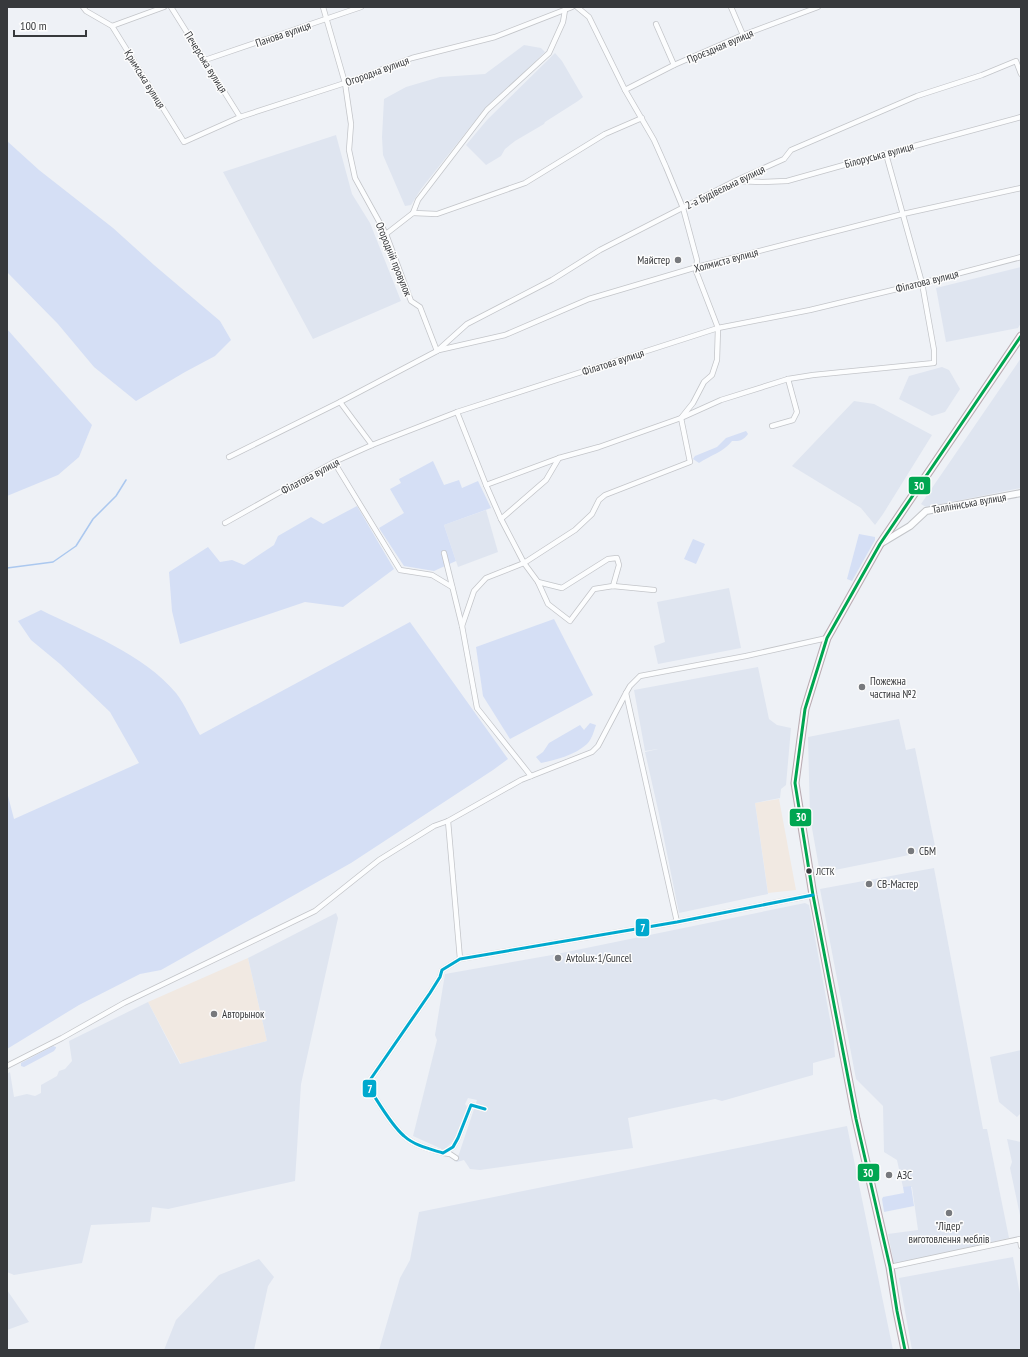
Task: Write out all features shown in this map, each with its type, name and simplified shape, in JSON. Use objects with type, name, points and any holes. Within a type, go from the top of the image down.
[{"type":"main road","points":[[905,1350],[890,1267],[856,1120],[813,895],[795,782],[805,709],[827,638],[880,544],[1021,336]]},
{"type":"street","name":"Кримська вулиця","points":[[84,7],[86,11],[112,26],[184,142]]},
{"type":"street","points":[[112,26],[164,7]]},
{"type":"street","name":"Печерська вулиця","points":[[171,7],[240,117]]},
{"type":"street","name":"Огородній провулок","points":[[323,7],[345,83],[351,124],[349,150],[355,178],[386,234],[411,301],[420,307],[437,351]]},
{"type":"street","name":"Панова вулиця","points":[[204,60],[361,7]]},
{"type":"street","name":"Огородна вулиця","points":[[184,142],[240,117],[345,83],[412,58],[495,37],[572,7]]},
{"type":"street","points":[[577,7],[588,18],[625,90],[642,118],[666,167],[683,208],[697,260],[696,271],[718,328],[717,360],[712,375],[704,382],[693,403],[681,418]]},
{"type":"street","points":[[731,7],[743,35]]},
{"type":"street","name":"Проєздная вулиця","points":[[625,90],[743,35],[818,7]]},
{"type":"street","points":[[386,234],[413,213],[418,200],[488,110],[549,53],[563,22],[565,10]]},
{"type":"street","points":[[656,24],[674,66]]},
{"type":"street","name":"2-а Будівельна вулиця","points":[[437,351],[467,324],[552,280],[600,250],[735,181],[784,159],[791,150],[917,96],[982,75],[1018,60],[1021,74]]},
{"type":"street","name":"Білоруська вулиця","points":[[735,181],[787,181],[1021,117]]},
{"type":"street","points":[[413,213],[437,214],[525,183],[605,134],[642,118]]},
{"type":"street","points":[[486,485],[559,458],[599,447],[681,418],[721,400],[788,379],[813,375],[934,363],[934,350],[922,283],[886,154]]},
{"type":"street","name":"Холмиста вулиця","points":[[437,351],[505,335],[589,299],[697,267],[903,214],[1021,188]]},
{"type":"street","name":"Філатова вулиця","points":[[225,523],[334,462],[372,445],[457,412],[718,328],[810,310],[1021,257]]},
{"type":"street","points":[[229,457],[340,402],[437,351]]},
{"type":"street","points":[[772,426],[793,420],[797,412],[788,379]]},
{"type":"street","points":[[340,402],[372,445]]},
{"type":"street","points":[[457,412],[501,519],[524,563],[538,582],[548,604],[570,621],[594,589],[613,586],[654,590]]},
{"type":"street","points":[[462,626],[474,591],[486,578],[524,563],[575,530],[592,514],[599,500],[605,495],[690,462],[681,418]]},
{"type":"street","points":[[501,519],[546,480],[559,458]]},
{"type":"street","points":[[334,462],[400,570],[432,575],[452,587]]},
{"type":"street","name":"Талліннська вулиця","points":[[880,544],[910,526],[926,511],[1021,493]]},
{"type":"street","points":[[444,553],[462,626],[477,708],[531,776]]},
{"type":"street","points":[[538,582],[562,588],[608,559],[617,558],[619,565],[613,586]]},
{"type":"street","points":[[7,1066],[62,1038],[124,1003],[316,911],[379,860],[434,826],[448,821],[531,776],[592,752],[598,746],[626,692],[640,676],[746,656],[827,638]]},
{"type":"street","points":[[626,692],[677,922]]},
{"type":"street","points":[[448,821],[460,959]]},
{"type":"street","points":[[456,1158],[450,1154],[443,1154],[419,1145],[404,1137],[369,1088],[370,1080],[430,993],[440,977],[442,970],[460,959],[677,922],[813,895]]},
{"type":"street","points":[[443,1154],[453,1147],[471,1105],[485,1109]]},
{"type":"street","points":[[890,1267],[1020,1239],[1021,1246]]},
{"type":"shaded area","points":[[524,45],[541,48],[545,52],[482,112],[421,189],[411,205],[405,206],[383,155],[382,137],[384,99],[406,87],[440,77],[485,74]]},
{"type":"shaded area","points":[[555,53],[562,61],[583,97],[544,124],[515,141],[505,149],[501,156],[486,165],[466,145],[487,120]]},
{"type":"shaded area","points":[[336,135],[352,194],[370,223],[401,301],[313,339],[223,172]]},
{"type":"shaded area","points":[[7,141],[39,170],[113,228],[220,321],[231,340],[215,356],[136,401],[94,367],[58,324],[7,272]]},
{"type":"shaded area","points":[[1021,267],[1021,323],[1018,328],[946,342],[936,288]]},
{"type":"shaded area","points":[[7,329],[92,425],[79,457],[58,475],[7,496]]},
{"type":"shaded area","points":[[1021,358],[1021,488],[926,507],[921,504]]},
{"type":"shaded area","points":[[942,367],[949,370],[960,389],[945,412],[932,416],[899,399],[909,376]]},
{"type":"shaded area","points":[[854,401],[874,404],[932,435],[875,525],[861,508],[792,466]]},
{"type":"shaded area","points":[[746,431],[748,434],[743,439],[739,441],[732,441],[721,451],[699,463],[693,459],[695,456],[717,447],[726,438]]},
{"type":"shaded area","points":[[433,461],[444,485],[459,480],[462,488],[478,481],[491,508],[444,525],[456,561],[434,571],[404,566],[379,528],[404,513],[390,489],[401,483],[399,479]]},
{"type":"shaded area","points":[[357,506],[394,569],[343,607],[305,602],[180,644],[172,611],[169,572],[208,547],[220,562],[232,560],[244,565],[274,545],[278,536],[311,517],[323,524]]},
{"type":"shaded area","points":[[486,510],[498,552],[458,567],[444,525]]},
{"type":"shaded area","points":[[859,534],[875,537],[875,540],[852,581],[847,579]]},
{"type":"shaded area","points":[[693,539],[705,544],[696,564],[684,559]]},
{"type":"shaded area","points":[[729,588],[741,648],[658,664],[654,646],[665,642],[657,602]]},
{"type":"shaded area","points":[[41,610],[113,645],[148,667],[163,679],[176,693],[200,735],[410,622],[508,759],[351,863],[161,970],[140,974],[79,1005],[7,1049],[7,792],[14,819],[139,763],[110,712],[60,664],[31,640],[18,621]]},
{"type":"shaded area","points":[[554,619],[593,695],[510,739],[483,696],[476,647]]},
{"type":"shaded area","points":[[758,667],[769,719],[777,725],[791,728],[786,785],[781,789],[780,798],[755,803],[768,894],[679,913],[645,752],[658,749],[645,751],[634,690]]},
{"type":"shaded area","points":[[899,719],[906,750],[915,748],[935,846],[929,851],[820,873],[810,817],[808,737]]},
{"type":"shaded area","points":[[590,723],[596,725],[593,735],[587,744],[582,748],[565,756],[541,763],[536,757],[543,752],[549,743],[580,725],[584,730]]},
{"type":"shaded area","name":"ЛСТК","points":[[779,799],[796,890],[768,893],[755,803]]},
{"type":"shaded area","points":[[934,868],[983,1129],[987,1129],[1009,1238],[894,1264],[888,1234],[918,1230],[912,1187],[903,1187],[897,1160],[884,1152],[883,1106],[856,1079],[820,889]]},
{"type":"shaded area","points":[[805,903],[809,905],[834,1041],[835,1057],[813,1063],[813,1075],[722,1101],[715,1099],[628,1118],[633,1148],[480,1170],[470,1169],[464,1160],[457,1162],[454,1161],[459,1154],[477,1100],[468,1098],[465,1104],[467,1107],[456,1138],[444,1150],[413,1136],[437,1040],[435,1035],[445,974],[552,955]]},
{"type":"shaded area","points":[[336,913],[338,918],[301,1084],[295,1181],[168,1209],[152,1207],[150,1222],[91,1225],[82,1263],[14,1275],[7,1272],[7,1074],[10,1072],[14,1097],[27,1094],[35,1096],[41,1093],[41,1085],[57,1076],[59,1071],[65,1069],[72,1061],[69,1041],[148,1002],[180,1064],[267,1041],[248,958]]},
{"type":"shaded area","name":"Авторынок","points":[[248,958],[267,1041],[181,1064],[148,1002]]},
{"type":"shaded area","points":[[53,1046],[56,1047],[54,1051],[24,1067],[21,1066],[21,1063]]},
{"type":"shaded area","points":[[1021,1050],[1021,1113],[1017,1117],[999,1102],[990,1057]]},
{"type":"shaded area","points":[[847,1126],[893,1350],[379,1350],[400,1278],[410,1260],[419,1212]]},
{"type":"shaded area","points":[[1007,1139],[1021,1142],[1021,1220],[1010,1168],[1012,1162]]},
{"type":"shaded area","points":[[911,1186],[914,1206],[884,1212],[883,1197],[904,1193],[903,1187]]},
{"type":"shaded area","points":[[1013,1257],[1021,1299],[1021,1350],[912,1350],[899,1278]]},
{"type":"shaded area","points":[[259,1259],[274,1277],[268,1286],[254,1350],[164,1350],[176,1320],[219,1275]]},
{"type":"shaded area","points":[[7,1290],[29,1322],[7,1330]]},
{"type":"waterway","points":[[7,568],[53,562],[76,546],[93,519],[116,496],[126,480]]},
{"type":"transit line","name":"30","points":[[905,1350],[890,1267],[856,1119],[813,895],[795,783],[805,709],[827,638],[880,544],[1021,336]]},
{"type":"transit line","name":"7","points":[[485,1109],[471,1105],[453,1147],[443,1153],[418,1145],[404,1136],[390,1120],[369,1088],[370,1080],[430,993],[440,977],[442,970],[460,959],[677,922],[813,895]]},
{"type":"place","name":"Майстер","points":[[678,260]]},
{"type":"place","name":"Пожежна частина №2","points":[[862,687]]},
{"type":"place","name":"СБМ","points":[[911,851]]},
{"type":"place","name":"ЛСТК","points":[[809,871]]},
{"type":"place","name":"СВ-Мастер","points":[[869,884]]},
{"type":"place","name":"Avtolux-1/Guncel","points":[[558,958]]},
{"type":"place","name":"Авторынок","points":[[214,1014]]},
{"type":"place","name":"АЗС","points":[[889,1175]]},
{"type":"place","name":"\"Лідер\" виготовлення меблів","points":[[949,1213]]}]
